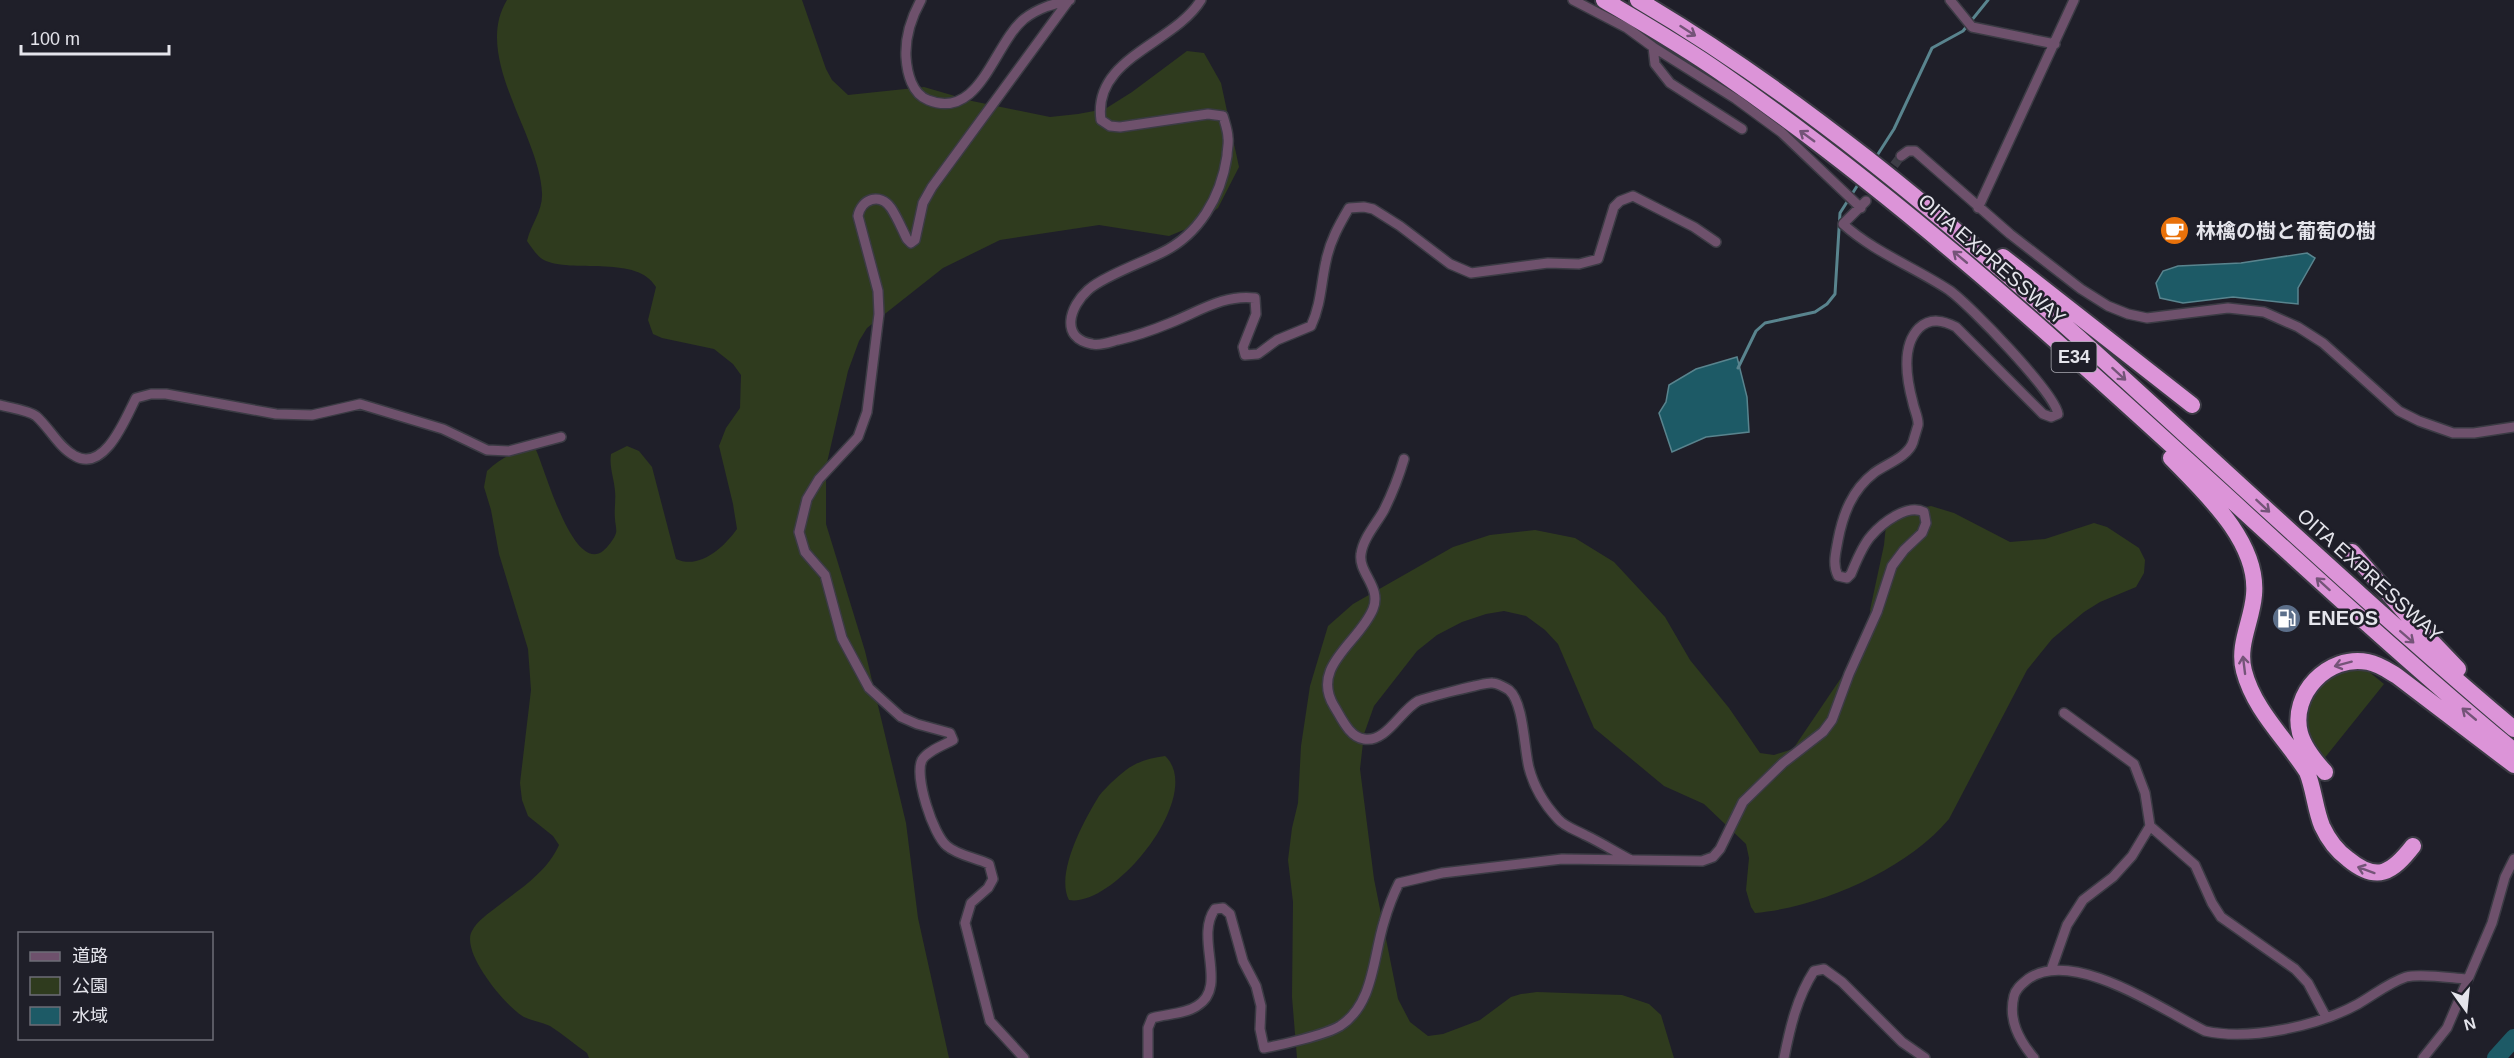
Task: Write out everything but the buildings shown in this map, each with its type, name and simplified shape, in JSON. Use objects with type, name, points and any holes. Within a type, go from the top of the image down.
[{"type":"highway","name":"OITA EXPRESSWAY","points":[[1604,0],[1719,71],[1847,165],[1982,276],[2164,437],[2381,637],[2514,751]]},
{"type":"highway","name":"OITA EXPRESSWAY","points":[[1638,0],[1714,48],[1854,148],[1989,258],[2376,610],[2514,729]]},
{"type":"highway","points":[[1854,148],[2004,258],[2192,405]]},
{"type":"highway","points":[[1982,276],[2152,438],[2208,498],[2244,543],[2250,560],[2254,594],[2244,634],[2243,669],[2256,701],[2307,772],[2313,785],[2318,814],[2331,842],[2343,856],[2362,870],[2372,874],[2382,873],[2393,867],[2413,846]]},
{"type":"highway","points":[[2352,552],[2447,657],[2514,720]]},
{"type":"highway","points":[[2325,772],[2308,750],[2300,733],[2301,701],[2321,674],[2334,666],[2359,662],[2381,666],[2397,676],[2514,765]]},
{"type":"street","points":[[921,0],[912,16],[906,41],[908,72],[914,88],[923,98],[939,105],[948,105],[967,98],[984,78],[1002,46],[1023,20],[1043,6],[1070,0]]},
{"type":"street","points":[[1024,1058],[990,1021],[965,923],[971,903],[988,888],[993,879],[989,864],[948,848],[939,839],[932,824],[921,780],[920,762],[926,754],[952,740],[950,733],[901,717],[869,688],[842,638],[825,575],[805,552],[799,532],[807,499],[819,479],[858,437],[867,411],[879,314],[878,291],[858,216],[860,207],[868,200],[877,199],[890,206],[907,239],[911,243],[915,240],[922,203],[932,187],[1070,0]]},
{"type":"street","points":[[1201,0],[1183,22],[1118,69],[1104,89],[1099,105],[1101,120],[1110,126],[1120,127],[1208,114],[1223,116],[1229,139],[1222,176],[1213,202],[1205,217],[1188,235],[1164,252],[1089,288],[1078,301],[1070,325],[1072,332],[1082,342],[1096,345],[1134,337],[1213,303],[1241,296],[1255,298],[1256,314],[1243,347],[1245,355],[1258,354],[1277,340],[1311,326],[1318,313],[1332,238],[1349,208],[1373,209],[1400,226],[1450,264],[1471,273],[1548,263],[1579,264],[1598,259],[1614,207],[1620,201],[1633,196],[1694,227],[1716,242]]},
{"type":"street","points":[[1148,1058],[1149,1028],[1152,1018],[1196,1008],[1206,999],[1212,978],[1207,939],[1210,916],[1215,909],[1223,908],[1230,914],[1243,961],[1257,986],[1261,1006],[1260,1029],[1264,1048],[1338,1027],[1352,1016],[1368,988],[1383,923],[1400,883],[1442,873],[1562,860],[1702,861],[1713,857],[1720,849],[1743,802],[1783,763],[1823,732],[1832,720],[1849,674],[1877,612],[1892,566],[1904,550],[1922,533],[1926,523],[1924,512],[1918,509],[1910,509],[1899,514],[1871,536],[1851,574],[1846,578],[1838,576],[1834,562],[1843,517],[1852,497],[1873,474],[1906,452],[1913,442],[1913,435],[1918,424],[1909,386],[1908,360],[1914,333],[1924,324],[1941,320],[1956,327],[2043,414],[2051,417],[2058,414],[2053,401],[2006,345],[1951,291],[1893,258],[1843,224],[1860,204],[1845,193],[1781,132],[1736,99],[1626,28],[1573,0]]},
{"type":"street","points":[[1950,0],[1972,27],[2055,44]]},
{"type":"street","points":[[1978,208],[2074,0]]},
{"type":"street","points":[[1653,47],[1655,64],[1670,83],[1742,129]]},
{"type":"street","points":[[1901,156],[1908,151],[1915,151],[1978,208],[2080,289],[2108,306],[2147,318],[2228,308],[2264,312],[2298,327],[2323,343],[2399,411],[2419,421],[2453,433],[2474,433],[2514,427]]},
{"type":"street","points":[[0,405],[35,415],[75,456],[85,458],[101,454],[113,443],[136,398],[152,394],[166,394],[276,414],[312,415],[360,404],[443,429],[487,450],[509,451],[561,437]]},
{"type":"street","points":[[1404,459],[1384,508],[1360,554],[1363,567],[1375,593],[1374,608],[1360,631],[1341,653],[1329,674],[1326,683],[1328,696],[1348,728],[1357,737],[1366,740],[1379,736],[1419,701],[1492,683],[1508,689],[1514,696],[1520,714],[1530,769],[1537,790],[1559,821],[1631,860]]},
{"type":"street","points":[[2051,970],[2067,925],[2083,900],[2113,878],[2132,856],[2150,826],[2145,793],[2134,764],[2064,713]]},
{"type":"street","points":[[2150,826],[2195,865],[2221,917],[2295,969],[2308,983],[2326,1017]]},
{"type":"street","points":[[2423,1058],[2447,1028],[2466,979],[2492,923],[2505,876],[2514,859]]},
{"type":"street","points":[[1784,1058],[1790,1027],[1805,985],[1814,971],[1824,969],[1842,982],[1902,1042],[1925,1058]]},
{"type":"street","points":[[2034,1058],[2017,1033],[2012,1014],[2014,994],[2020,985],[2033,976],[2051,970],[2074,972],[2112,984],[2205,1031],[2221,1034],[2267,1031],[2301,1025],[2357,1005],[2388,985],[2409,976],[2466,979]]},
{"type":"green space","points":[[507,0],[802,0],[826,69],[832,80],[848,95],[924,87],[972,101],[1050,117],[1078,114],[1105,109],[1187,51],[1204,53],[1221,83],[1239,167],[1218,208],[1196,225],[1169,236],[1099,225],[1000,240],[943,268],[867,328],[859,341],[848,371],[826,467],[826,524],[865,651],[906,823],[918,918],[949,1058],[589,1058],[587,1053],[550,1026],[524,1017],[516,1011],[496,991],[478,965],[470,940],[472,931],[487,914],[540,872],[548,864],[559,845],[553,836],[528,816],[522,800],[520,783],[531,690],[528,649],[499,554],[491,510],[484,487],[487,471],[509,455],[535,448],[570,533],[581,547],[592,554],[603,551],[615,535],[615,494],[611,454],[627,446],[639,451],[652,467],[676,559],[685,562],[694,561],[711,555],[737,529],[719,446],[726,428],[740,408],[741,375],[733,364],[714,349],[653,334],[648,320],[656,287],[647,277],[621,268],[574,266],[546,261],[527,241],[541,206],[542,193],[531,146],[502,71],[497,46],[498,22]]},
{"type":"green space","points":[[1931,506],[1954,513],[2010,542],[2045,539],[2094,523],[2107,527],[2139,548],[2145,560],[2144,573],[2136,587],[2100,602],[2084,612],[2052,639],[2027,670],[1949,819],[1931,837],[1886,870],[1861,883],[1807,903],[1755,913],[1746,890],[1749,858],[1746,844],[1704,804],[1664,786],[1594,728],[1558,644],[1545,630],[1526,616],[1504,611],[1462,622],[1437,635],[1417,651],[1374,706],[1364,734],[1360,769],[1374,879],[1398,999],[1410,1022],[1428,1036],[1443,1034],[1480,1020],[1511,997],[1521,994],[1537,992],[1622,995],[1649,1004],[1661,1015],[1674,1058],[1297,1058],[1292,997],[1293,902],[1288,860],[1298,803],[1301,746],[1310,686],[1328,626],[1353,604],[1453,547],[1490,535],[1535,530],[1575,538],[1614,562],[1665,617],[1690,660],[1729,708],[1760,753],[1774,755],[1793,749],[1868,638],[1873,623],[1870,610],[1886,525],[1903,511]]},
{"type":"green space","points":[[2350,669],[2368,671],[2384,684],[2323,760],[2309,731],[2308,706],[2322,685],[2334,676]]},
{"type":"green space","points":[[1165,756],[1175,773],[1174,796],[1165,820],[1150,845],[1130,868],[1109,886],[1088,898],[1069,900],[1066,889],[1068,862],[1079,833],[1099,796],[1115,779],[1131,767],[1145,760]]},
{"type":"water","points":[[2307,253],[2315,258],[2298,288],[2298,304],[2233,297],[2183,303],[2160,298],[2156,283],[2163,271],[2178,266],[2241,263]]},
{"type":"water","points":[[1737,357],[1747,397],[1749,432],[1706,437],[1672,452],[1659,413],[1666,402],[1669,385],[1696,369]]},
{"type":"waterway","points":[[1878,154],[1894,129],[1932,48],[1963,31],[1988,0]]},
{"type":"waterway","points":[[1738,368],[1756,331],[1765,323],[1815,312],[1827,304],[1835,294],[1840,213],[1859,183]]},
{"type":"waterway","points":[[2496,1058],[2514,1038]]},
{"type":"tunnel","points":[[1886,176],[1901,156]]},
{"type":"place","name":"林檎の樹と葡萄の樹","points":[[2175,231]]},
{"type":"place","name":"ENEOS","points":[[2287,618]]}]
